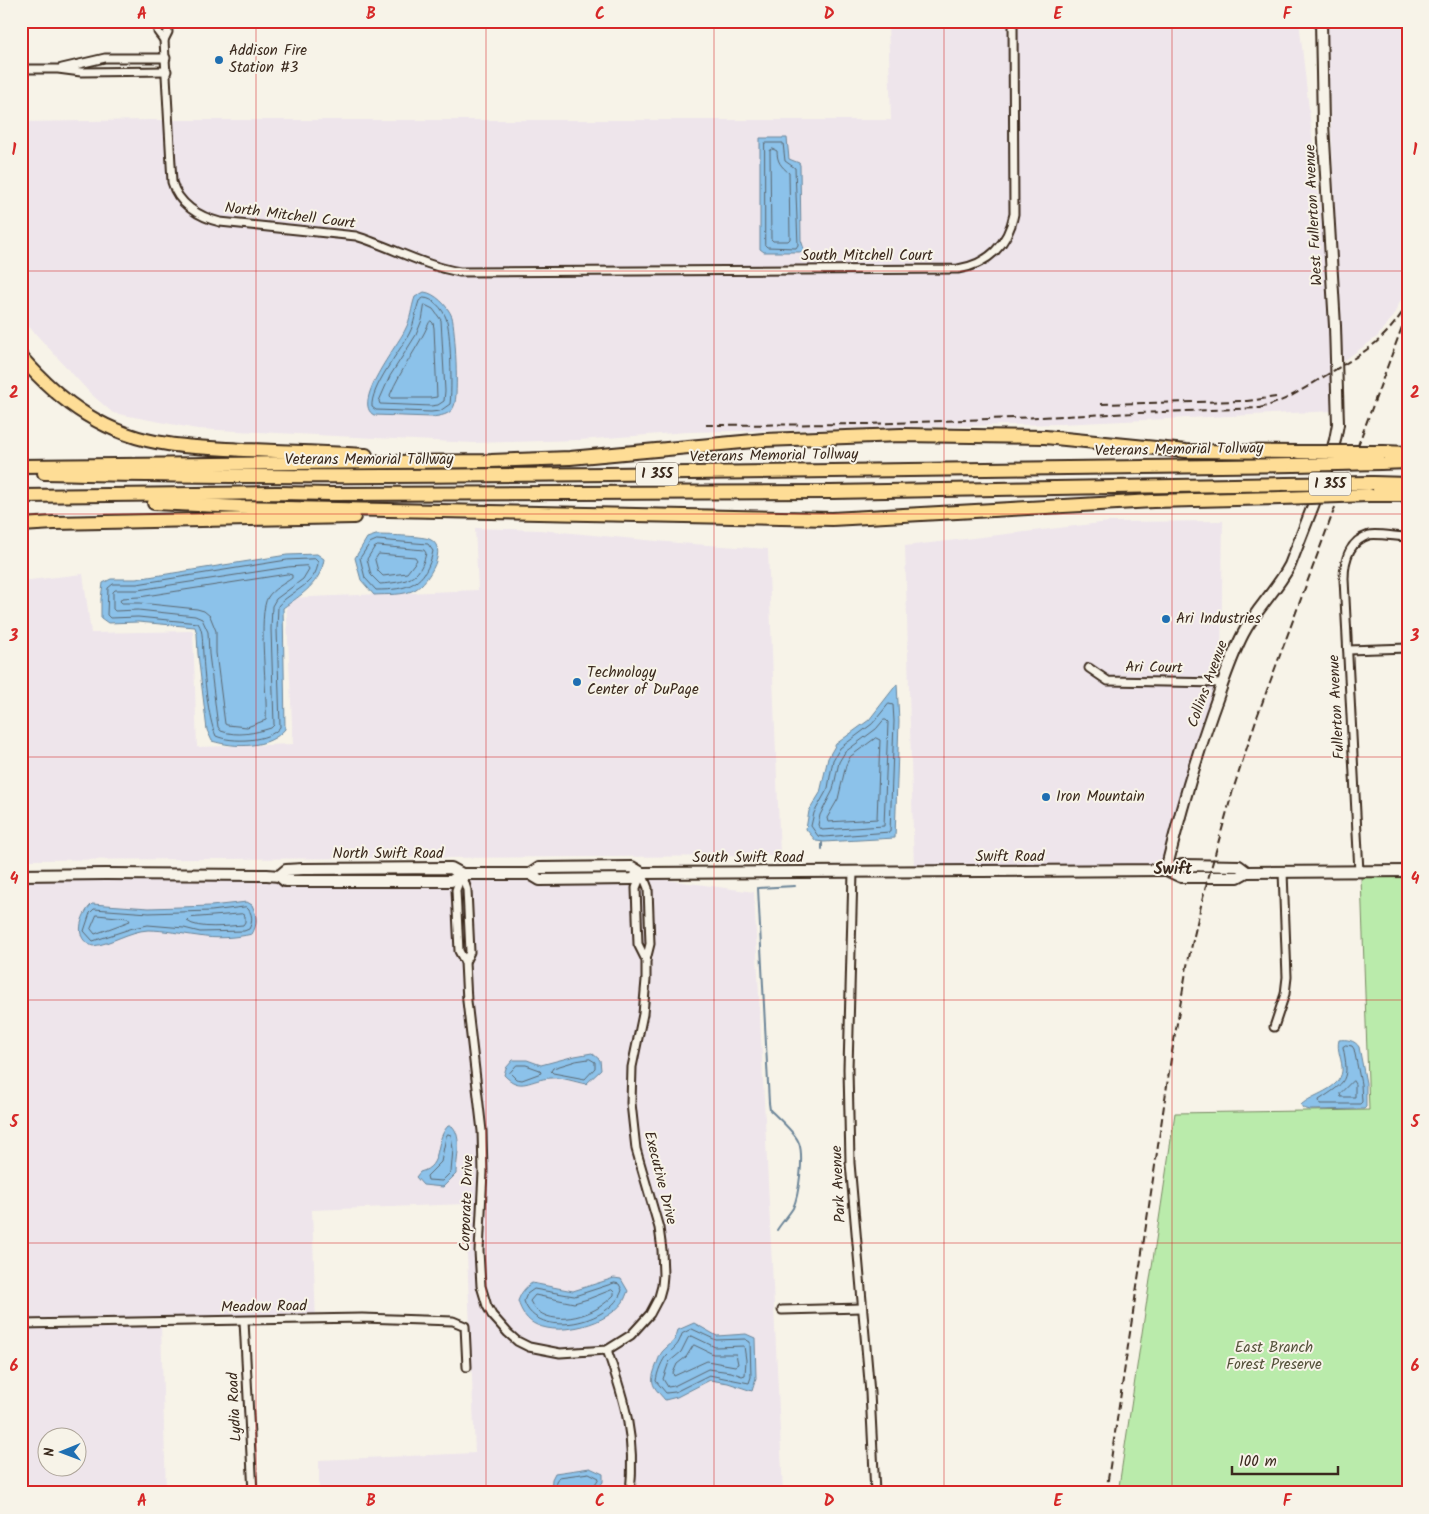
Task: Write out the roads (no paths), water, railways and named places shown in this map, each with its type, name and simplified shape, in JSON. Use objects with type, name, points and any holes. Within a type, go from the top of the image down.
[{"type":"highway","points":[[21,357],[36,374],[71,406],[112,428],[147,440],[205,448],[491,461]]},
{"type":"highway","points":[[21,466],[491,461],[570,458],[764,440],[901,435],[1044,437],[1186,451],[1299,452],[1382,457],[1408,453]]},
{"type":"highway","name":"Veterans Memorial Tollway","points":[[21,473],[186,476],[448,476],[1294,465],[1382,457],[1408,462]]},
{"type":"highway","name":"I 355","points":[[21,497],[278,493],[831,492],[1286,484],[1371,489],[1408,484]]},
{"type":"highway","points":[[21,497],[241,507],[832,519],[1153,501],[1281,498],[1371,489],[1408,495]]},
{"type":"highway","points":[[21,525],[329,519],[459,512]]},
{"type":"street","name":"North Mitchell Court","points":[[157,21],[158,32],[164,40],[166,58],[172,182],[178,198],[200,215],[220,222],[356,236],[450,270],[460,272],[498,272]]},
{"type":"street","name":"North Mitchell Court","points":[[164,40],[168,32],[168,21]]},
{"type":"street","name":"South Mitchell Court","points":[[498,272],[958,269],[981,262],[997,251],[1002,244],[1010,230],[1014,214],[1013,21]]},
{"type":"street","name":"West Fullerton Avenue","points":[[1321,21],[1323,124],[1339,406]]},
{"type":"street","points":[[58,69],[106,58],[166,58]]},
{"type":"street","points":[[121,58],[122,71]]},
{"type":"street","points":[[21,69],[58,69],[81,72],[166,71]]},
{"type":"street","name":"Collins Avenue","points":[[1166,870],[1185,798],[1223,683],[1244,633],[1290,565],[1333,449],[1339,406]]},
{"type":"street","name":"Fullerton Avenue","points":[[1359,872],[1344,569],[1347,554],[1355,543],[1369,535],[1408,537]]},
{"type":"street","points":[[1348,650],[1408,648]]},
{"type":"street","name":"Ari Court","points":[[1089,668],[1108,681],[1223,683]]},
{"type":"street","name":"North Swift Road","points":[[21,875],[280,876],[286,870],[451,868],[462,874]]},
{"type":"street","name":"Swift Road","points":[[853,872],[1166,870],[1181,877],[1238,877],[1247,872],[1408,871]]},
{"type":"street","name":"South Swift Road","points":[[462,874],[530,874],[540,880],[632,880],[642,873],[853,872]]},
{"type":"street","name":"Park Avenue","points":[[853,872],[848,1069],[852,1188],[870,1400],[875,1493]]},
{"type":"street","points":[[1274,1027],[1285,994],[1287,977],[1283,872]]},
{"type":"street","name":"Executive Drive","points":[[642,873],[636,888],[637,926],[638,944],[646,960]]},
{"type":"street","name":"Executive Drive","points":[[606,1350],[631,1335],[650,1314],[659,1297],[664,1275],[659,1228],[636,1149],[631,1103],[632,1067],[645,993],[646,960],[650,944],[648,888],[642,873]]},
{"type":"street","name":"Corporate Drive","points":[[462,874],[456,890],[459,951],[465,962],[470,1031],[480,1103],[483,1172],[479,1276],[484,1297],[498,1324],[517,1341],[529,1347],[560,1353],[606,1350]]},
{"type":"street","name":"Corporate Drive","points":[[462,874],[467,890],[470,952],[465,962]]},
{"type":"street","points":[[782,1310],[862,1308]]},
{"type":"street","name":"Meadow Road","points":[[21,1324],[362,1318],[453,1321],[465,1326],[467,1367]]},
{"type":"street","name":"Lydia Road","points":[[244,1320],[253,1493]]},
{"type":"street","points":[[606,1350],[624,1400],[629,1425],[632,1466],[630,1493]]},
{"type":"water","points":[[760,138],[787,138],[789,159],[800,165],[801,240],[804,249],[802,252],[764,252],[760,249]]},
{"type":"water","points":[[424,292],[441,301],[452,317],[456,376],[453,409],[448,413],[431,417],[374,415],[368,409],[368,399],[372,387],[407,326],[415,297]]},
{"type":"water","points":[[376,535],[419,537],[429,539],[435,543],[438,549],[435,564],[421,585],[406,593],[374,595],[361,580],[355,558],[367,538]]},
{"type":"water","points":[[317,554],[324,559],[319,575],[309,588],[283,608],[285,729],[278,736],[261,743],[241,746],[212,741],[207,730],[195,627],[138,622],[108,623],[101,618],[103,583],[111,579],[136,579],[287,555]]},
{"type":"water","points":[[897,684],[899,721],[895,838],[816,841],[806,829],[809,811],[820,793],[828,758],[836,744],[869,720]]},
{"type":"water","points":[[247,902],[252,905],[255,913],[255,927],[252,934],[211,938],[148,930],[93,946],[87,943],[81,933],[80,927],[84,914],[92,904],[149,908],[211,906]]},
{"type":"water","points":[[1339,1040],[1350,1040],[1359,1047],[1366,1083],[1366,1107],[1364,1109],[1310,1110],[1303,1108],[1301,1105],[1331,1087],[1340,1077],[1342,1067],[1338,1048]]},
{"type":"water","points":[[592,1053],[600,1060],[601,1070],[586,1084],[555,1078],[521,1084],[510,1080],[504,1075],[506,1068],[513,1060],[527,1060],[541,1065]]},
{"type":"water","points":[[448,1126],[452,1126],[458,1142],[456,1174],[443,1187],[423,1185],[416,1177],[420,1172],[432,1165],[443,1132]]},
{"type":"water","points":[[614,1278],[621,1279],[628,1291],[623,1302],[616,1310],[606,1316],[583,1326],[559,1329],[537,1325],[525,1315],[518,1301],[527,1286],[532,1283],[573,1291]]},
{"type":"water","points":[[694,1323],[717,1336],[746,1334],[755,1338],[756,1378],[752,1391],[728,1383],[710,1380],[677,1397],[665,1400],[653,1384],[654,1372],[660,1355],[674,1341],[678,1330]]},
{"type":"water","points":[[590,1468],[603,1474],[603,1482],[595,1492],[551,1493],[552,1479],[555,1473]]},
{"type":"waterway","points":[[822,843],[822,849]]},
{"type":"waterway","points":[[777,1230],[793,1208],[795,1202],[801,1157],[799,1143],[794,1134],[770,1110],[758,888],[795,886]]},
{"type":"railway","points":[[706,425],[868,424],[1259,408],[1294,395],[1372,346],[1391,328],[1408,303]]},
{"type":"railway","points":[[1106,1493],[1172,1052],[1187,966],[1203,897],[1233,790],[1257,717],[1408,311]]},
{"type":"railway","points":[[1101,404],[1247,401],[1276,397]]},
{"type":"place","name":"Addison Fire Station #3","points":[[219,60]]},
{"type":"place","name":"Ari Industries","points":[[1166,619]]},
{"type":"place","name":"Technology Center of DuPage","points":[[577,682]]},
{"type":"place","name":"Iron Mountain","points":[[1046,797]]},
{"type":"district","name":"Swift","points":[[1173,869]]},
{"type":"park label","name":"East Branch Forest Preserve","points":[[1274,1356]]}]
